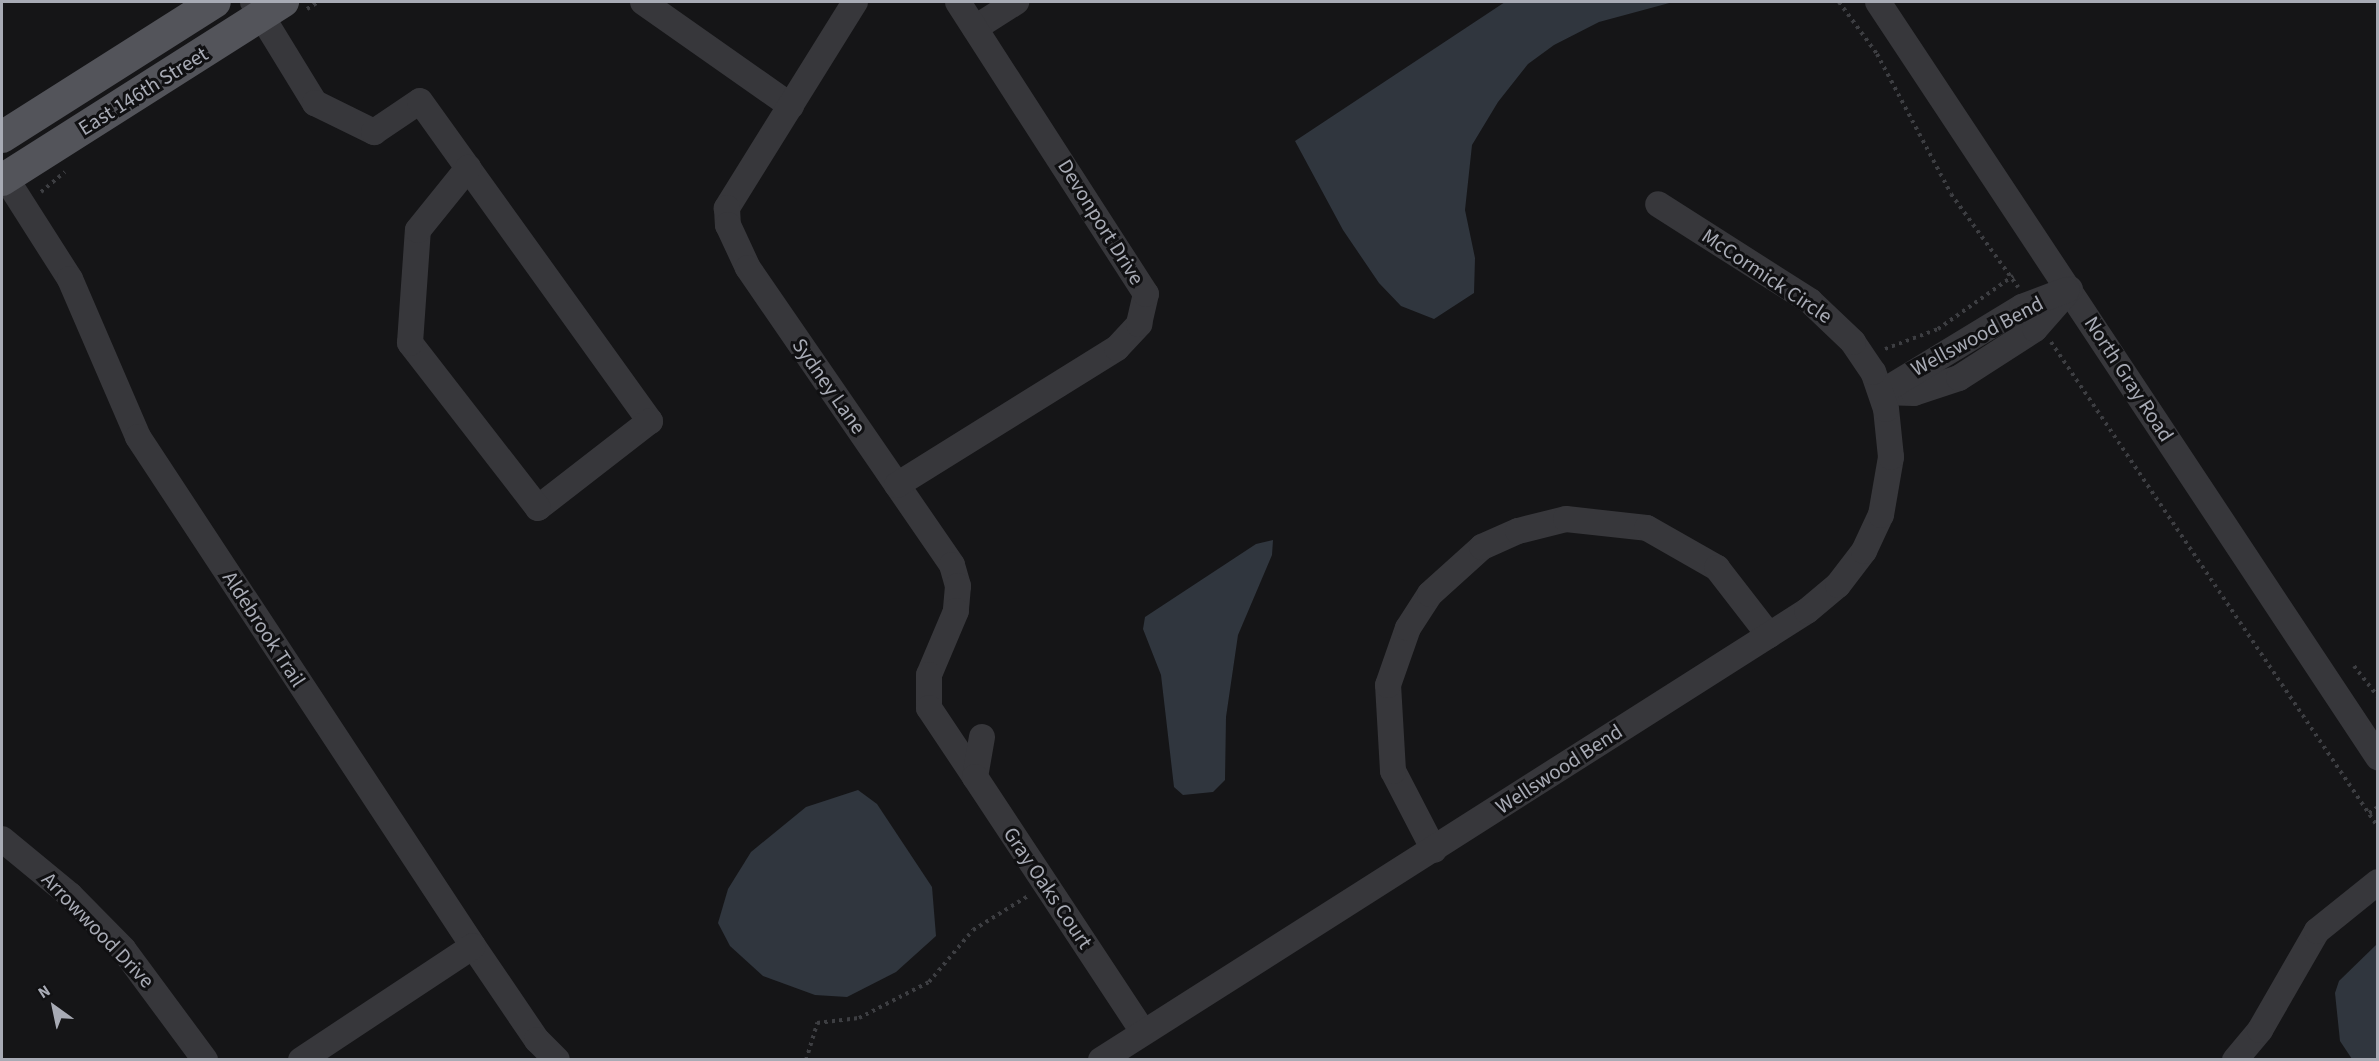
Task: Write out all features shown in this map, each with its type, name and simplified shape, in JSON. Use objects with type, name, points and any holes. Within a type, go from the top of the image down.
[{"type":"main road","name":"East 146th Street","points":[[2,137],[215,2]]},
{"type":"main road","name":"East 146th Street","points":[[3,178],[266,6]]},
{"type":"street","points":[[643,2],[790,106]]},
{"type":"street","name":"Sydney Lane","points":[[855,2],[727,208],[728,225],[748,268],[952,565],[958,586],[956,611],[929,675],[929,708],[975,777]]},
{"type":"street","name":"Devonport Drive","points":[[897,485],[1117,348],[1139,324],[1146,294],[958,2]]},
{"type":"street","points":[[975,28],[1016,2]]},
{"type":"street","name":"North Gray Road","points":[[1878,2],[2378,757]]},
{"type":"street","points":[[266,6],[315,103],[374,132],[420,101],[650,421],[538,508],[411,343],[418,230],[468,168]]},
{"type":"street","name":"Aldebrook Trail","points":[[3,178],[70,279],[138,437],[473,946],[537,1040],[557,1059]]},
{"type":"street","name":"McCormick Circle","points":[[1658,204],[1818,308],[1853,342],[1882,392]]},
{"type":"street","name":"Wellswood Bend","points":[[1101,1059],[1434,850],[1769,635],[1838,585],[1874,533],[1891,457],[1882,392],[2034,314],[2070,290]]},
{"type":"street","points":[[1434,850],[1393,771],[1388,685],[1408,628],[1430,594],[1482,547],[1518,531],[1566,519],[1647,528],[1717,568],[1769,635]]},
{"type":"street","points":[[975,777],[982,737]]},
{"type":"street","name":"Gray Oaks Court","points":[[975,777],[1143,1032]]},
{"type":"street","name":"Arrowwood Drive","points":[[2,839],[70,895],[123,949],[205,1059]]},
{"type":"street","points":[[2235,1059],[2260,1030],[2317,931],[2378,882]]},
{"type":"street","points":[[301,1059],[473,946]]},
{"type":"path","points":[[1839,2],[1877,54],[1951,194],[2013,276],[2034,314],[2378,827]]},
{"type":"path","points":[[1885,349],[1938,329],[2013,276]]},
{"type":"path","points":[[2354,666],[2378,697]]},
{"type":"path","points":[[2369,813],[2378,807]]},
{"type":"path","points":[[806,1059],[817,1023],[859,1018],[929,982],[973,930],[1028,896]]},
{"type":"shaded area","points":[[1505,2],[1673,2],[1599,22],[1554,45],[1528,64],[1498,102],[1472,145],[1465,210],[1475,258],[1474,293],[1434,319],[1401,306],[1379,283],[1343,230],[1295,141]]},
{"type":"shaded area","points":[[1273,540],[1272,555],[1238,635],[1226,717],[1225,780],[1213,792],[1183,795],[1174,787],[1161,675],[1143,629],[1145,617],[1256,544]]},
{"type":"shaded area","points":[[858,790],[877,804],[932,887],[936,936],[896,972],[847,997],[815,995],[763,976],[730,946],[718,923],[728,889],[751,852],[806,807]]},
{"type":"shaded area","points":[[2377,944],[2377,1059],[2352,1059],[2340,1041],[2335,993],[2339,981]]}]
